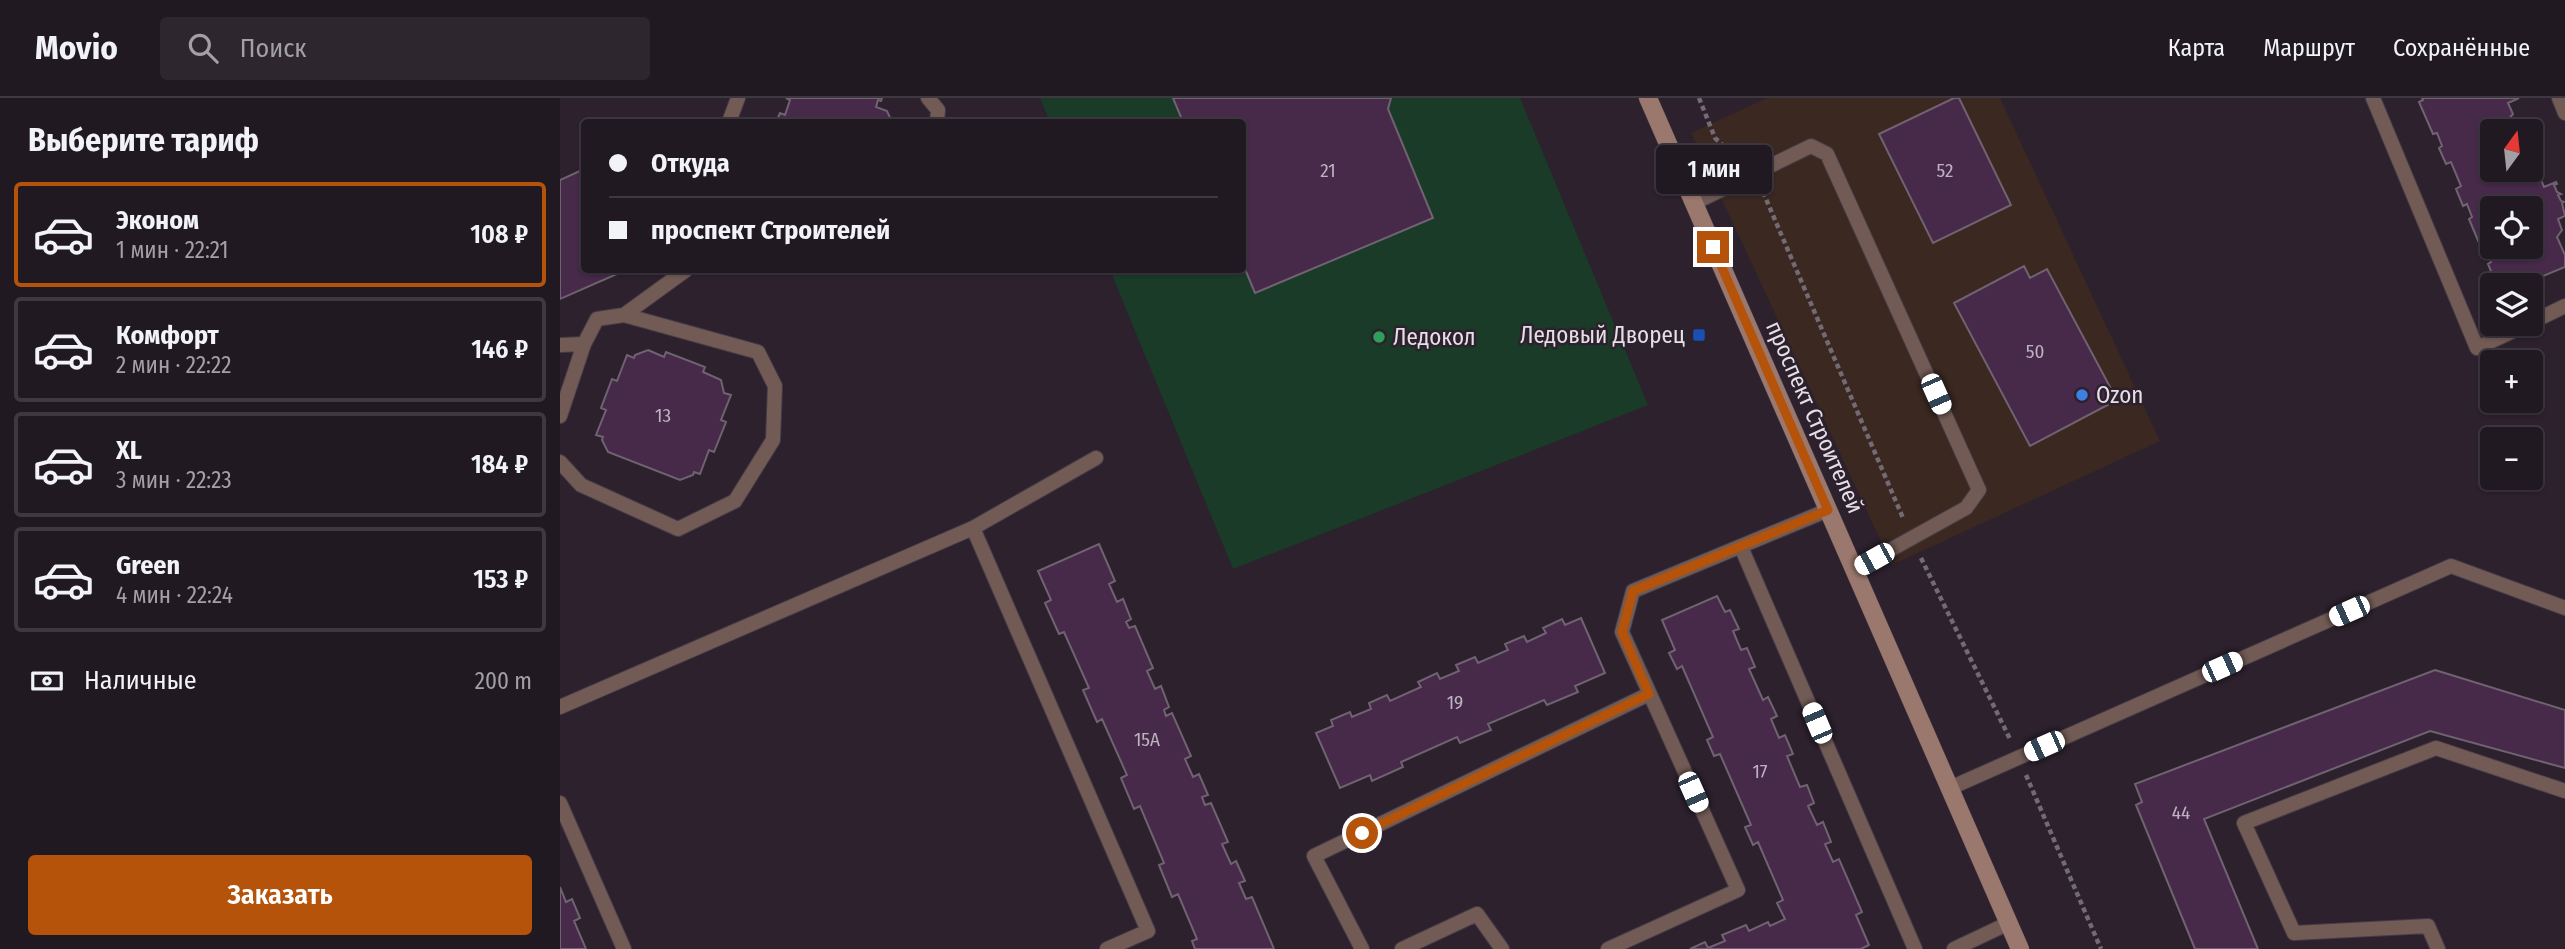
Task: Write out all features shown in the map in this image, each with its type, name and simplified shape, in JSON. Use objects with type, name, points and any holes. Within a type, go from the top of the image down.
[{"type":"street","name":"проспект Строителей","points":[[1648,98],[2020,949]]},
{"type":"lane","points":[[730,119],[738,98]]},
{"type":"lane","points":[[928,98],[938,110],[937,119]]},
{"type":"lane","points":[[2372,98],[2477,348],[2502,336]]},
{"type":"lane","points":[[2559,98],[2565,113]]},
{"type":"lane","points":[[1694,203],[1811,146],[1827,154],[1979,490],[1966,508],[1854,570]]},
{"type":"lane","points":[[624,315],[682,273]]},
{"type":"lane","points":[[2543,316],[2565,306]]},
{"type":"lane","points":[[560,416],[584,344],[597,318],[624,315],[758,352],[775,386],[773,440],[735,501],[678,528],[581,485],[560,462]]},
{"type":"lane","points":[[560,345],[584,344]]},
{"type":"lane","points":[[560,707],[973,528],[1096,458]]},
{"type":"lane","points":[[1608,949],[1738,890],[1622,632],[1633,591],[1828,510]]},
{"type":"lane","points":[[973,528],[1148,931],[1107,949]]},
{"type":"lane","points":[[1741,547],[1915,949]]},
{"type":"lane","points":[[1950,788],[2451,566],[2565,608]]},
{"type":"lane","points":[[1362,949],[1314,856],[1649,694]]},
{"type":"lane","points":[[2438,949],[2428,926],[2294,933],[2244,822],[2435,748],[2565,791]]},
{"type":"lane","points":[[560,803],[624,949]]},
{"type":"lane","points":[[1402,949],[1477,914],[1502,949]]},
{"type":"lane","points":[[1954,949],[2009,923]]},
{"type":"shaded area","points":[[1767,98],[2000,98],[2160,441],[1892,565],[1691,133]]},
{"type":"green space","name":"Ледокол","points":[[1040,98],[1520,98],[1648,405],[1233,569],[1111,273],[1246,273],[1246,119],[1049,119]]},
{"type":"building","points":[[786,98],[882,98],[881,101],[878,100],[876,107],[887,111],[891,119],[777,119],[780,113],[785,115],[790,100]]},
{"type":"building","points":[[1173,98],[1391,98],[1388,109],[1433,218],[1255,293],[1246,272],[1246,119],[1182,119]]},
{"type":"building","points":[[1959,98],[2011,205],[1933,243],[1879,134]]},
{"type":"building","points":[[2422,98],[2519,98],[2508,103],[2513,114],[2509,119],[2480,119],[2480,182],[2542,182],[2544,187],[2556,182],[2554,185],[2561,194],[2558,195],[2564,202],[2565,216],[2558,219],[2562,230],[2557,237],[2565,255],[2565,267],[2543,276],[2543,273],[2492,273],[2488,264],[2491,262],[2490,259],[2543,259],[2543,196],[2480,196],[2480,245],[2469,219],[2472,217],[2467,204],[2463,206],[2456,189],[2461,186],[2451,162],[2446,164],[2439,148],[2442,146],[2437,133],[2433,134],[2419,102]]},
{"type":"building","points":[[581,170],[581,273],[619,273],[560,299],[560,180]]},
{"type":"building","points":[[2024,266],[2030,278],[2047,269],[2117,400],[2030,446],[1954,303]]},
{"type":"building","points":[[648,350],[664,357],[666,352],[705,367],[703,372],[721,380],[724,393],[731,395],[721,420],[726,422],[714,452],[709,450],[700,474],[694,472],[693,475],[680,480],[608,452],[603,437],[596,435],[606,410],[601,408],[612,379],[617,381],[627,355],[634,358],[635,355]]},
{"type":"building","points":[[1099,544],[1115,581],[1109,584],[1117,602],[1123,599],[1131,619],[1126,622],[1129,628],[1135,626],[1153,668],[1147,671],[1155,689],[1161,686],[1169,707],[1164,710],[1166,716],[1172,713],[1191,756],[1185,759],[1193,777],[1199,774],[1208,795],[1202,797],[1205,805],[1211,803],[1228,842],[1222,844],[1231,864],[1236,861],[1245,881],[1239,883],[1246,899],[1252,897],[1274,949],[1195,949],[1192,941],[1197,939],[1178,894],[1172,897],[1159,865],[1164,863],[1140,806],[1134,809],[1121,778],[1127,775],[1102,719],[1097,722],[1083,690],[1089,688],[1064,632],[1059,634],[1045,603],[1051,600],[1038,571]]},
{"type":"building","points":[[1717,596],[1725,612],[1730,610],[1739,629],[1733,631],[1741,650],[1747,648],[1755,667],[1749,669],[1763,700],[1768,697],[1777,716],[1771,719],[1779,738],[1785,735],[1793,754],[1787,756],[1800,787],[1807,785],[1814,803],[1808,806],[1817,825],[1823,822],[1831,842],[1825,844],[1833,862],[1839,859],[1862,912],[1856,915],[1869,945],[1861,949],[1690,949],[1705,942],[1708,948],[1725,941],[1722,935],[1746,925],[1749,931],[1768,922],[1770,926],[1785,919],[1777,903],[1783,900],[1758,842],[1753,845],[1745,827],[1751,825],[1720,754],[1714,756],[1707,740],[1713,737],[1682,666],[1677,669],[1669,653],[1675,650],[1662,620]]},
{"type":"building","points":[[1581,618],[1605,673],[1575,686],[1578,692],[1547,705],[1544,700],[1488,724],[1491,730],[1460,743],[1457,737],[1401,762],[1403,767],[1372,781],[1370,775],[1340,788],[1316,733],[1333,726],[1331,720],[1350,712],[1352,717],[1371,709],[1369,703],[1387,695],[1390,701],[1421,687],[1418,682],[1437,673],[1440,679],[1459,671],[1456,665],[1475,657],[1478,663],[1508,650],[1505,644],[1524,636],[1527,642],[1546,633],[1543,628],[1562,619],[1565,625]]},
{"type":"building","points":[[2435,670],[2565,710],[2565,768],[2430,731],[2204,819],[2258,949],[2195,949],[2136,805],[2142,802],[2135,784]]},
{"type":"building","points":[[560,887],[566,902],[572,899],[580,918],[574,921],[586,949],[560,949]]},
{"type":"place","name":"Ледовый Дворец","points":[[1699,335]]},
{"type":"place","name":"Ледокол","points":[[1379,337]]},
{"type":"place","name":"Ozon","points":[[2082,395]]},
{"type":"route","points":[[1362,833],[1649,694],[1622,632],[1633,591],[1828,510],[1713,247]]}]
